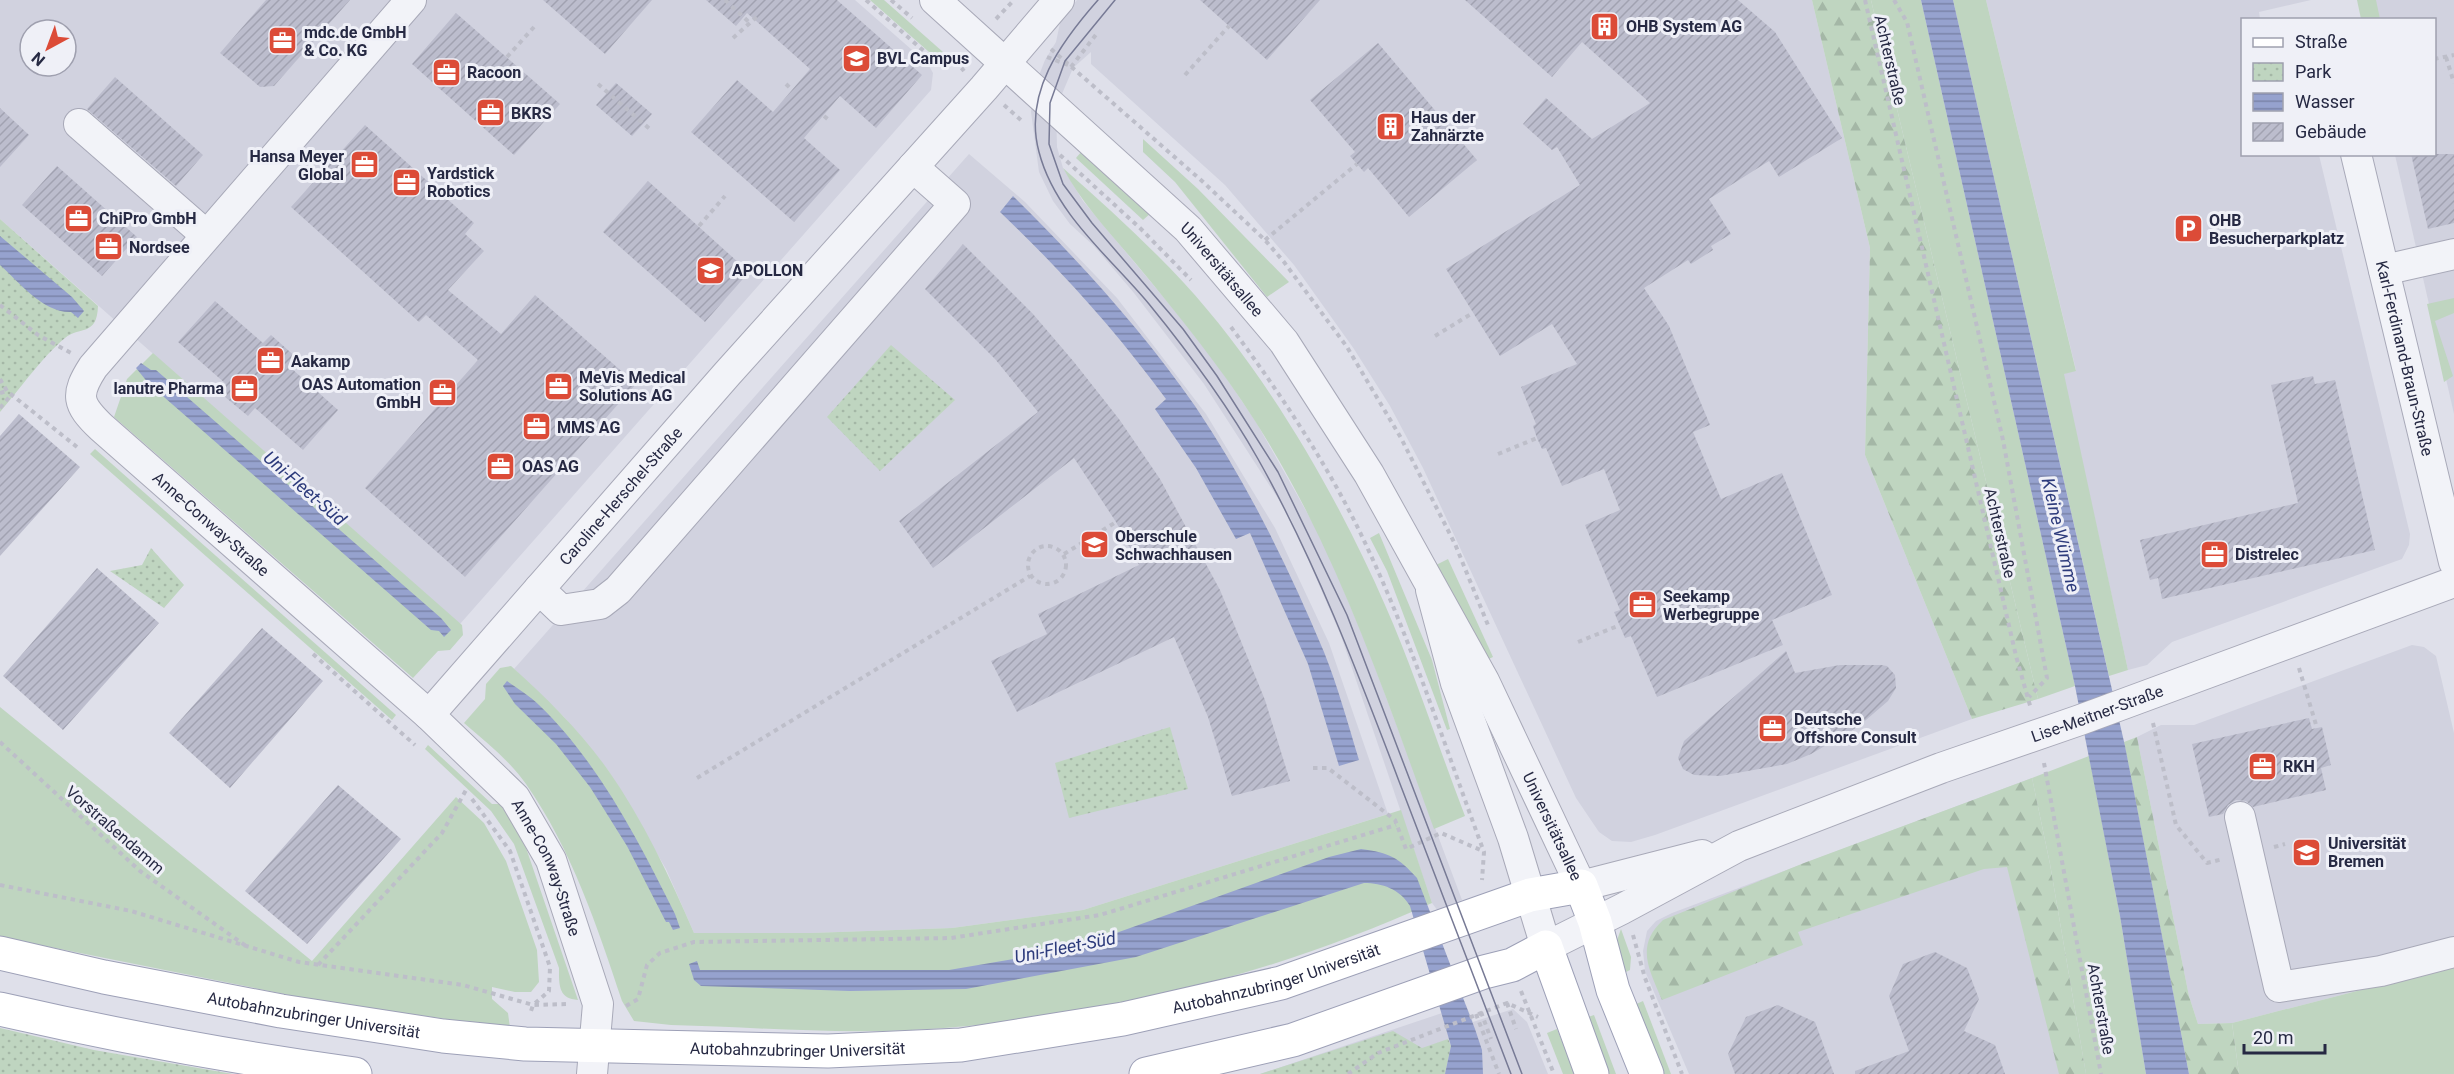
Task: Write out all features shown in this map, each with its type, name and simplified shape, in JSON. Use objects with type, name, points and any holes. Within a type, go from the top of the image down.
[{"type":"main road","name":"Autobahnzubringer Universität","points":[[0,953],[104,977],[281,1011],[443,1036],[525,1044],[593,1060],[828,1051],[962,1045],[1123,1020],[1281,983],[1530,895],[1581,886]]},
{"type":"main road","name":"Universitätsallee","points":[[1581,886],[1608,916],[1613,990],[1647,1074]]},
{"type":"main road","name":"Universitätsallee","points":[[1546,947],[1593,1074]]},
{"type":"main road","points":[[1146,1074],[1293,1040],[1512,965],[1546,947]]},
{"type":"main road","points":[[0,1009],[94,1031],[264,1062],[355,1074]]},
{"type":"street","name":"Anne-Conway-Straße","points":[[411,0],[93,367],[80,391],[80,400],[86,413],[429,715],[515,798],[551,860],[598,1004],[593,1060]]},
{"type":"street","name":"Universitätsallee","points":[[935,0],[1188,229],[1273,328],[1334,417],[1484,681],[1581,886]]},
{"type":"street","points":[[1005,62],[1059,0]]},
{"type":"street","name":"Caroline-Herschel-Straße","points":[[429,715],[727,374],[1005,62]]},
{"type":"street","points":[[79,124],[206,235]]},
{"type":"street","name":"Karl-Ferdinand-Braun-Straße","points":[[2356,156],[2454,562]]},
{"type":"street","points":[[539,589],[561,610],[600,604],[618,590],[955,204],[913,167]]},
{"type":"street","points":[[2384,270],[2454,254]]},
{"type":"street","name":"Lise-Meitner-Straße","points":[[1608,916],[1739,846],[1941,768],[2080,720],[2454,582]]},
{"type":"street","name":"Universitätsallee","points":[[1431,590],[1456,683],[1505,817],[1546,947]]},
{"type":"street","points":[[2240,818],[2279,987],[2381,971],[2454,952]]},
{"type":"street","name":"Lise-Meitner-Straße","points":[[1581,886],[1739,846]]},
{"type":"street","points":[[1546,947],[1608,916]]},
{"type":"path","points":[[725,0],[751,24]]},
{"type":"path","points":[[866,0],[934,60],[957,64],[1028,125]]},
{"type":"path","points":[[1005,9],[1014,0]]},
{"type":"path","name":"Achterstraße","points":[[1864,0],[2011,633],[2038,734],[2101,1074]]},
{"type":"path","points":[[1894,0],[1908,22],[2003,440],[2047,678],[2028,697]]},
{"type":"path","points":[[733,38],[760,14]]},
{"type":"path","points":[[1185,75],[1229,26]]},
{"type":"path","points":[[507,57],[534,27]]},
{"type":"path","points":[[1071,67],[1098,32]]},
{"type":"path","points":[[2436,59],[2454,55]]},
{"type":"path","points":[[2446,57],[2454,83]]},
{"type":"path","points":[[598,84],[652,131]]},
{"type":"path","points":[[786,84],[792,90]]},
{"type":"path","points":[[824,116],[830,121]]},
{"type":"path","points":[[1056,151],[1141,229],[1192,281]]},
{"type":"path","points":[[1265,240],[1357,164]]},
{"type":"path","points":[[699,226],[725,196]]},
{"type":"path","points":[[0,304],[38,335],[93,367]]},
{"type":"path","points":[[1435,336],[1471,314]]},
{"type":"path","points":[[1228,323],[1262,369],[1333,481],[1367,546],[1401,628],[1484,852],[1441,833],[1406,849],[1395,820],[1328,768],[1313,768]]},
{"type":"path","points":[[0,379],[7,391],[50,423],[85,454]]},
{"type":"path","points":[[0,393],[7,391]]},
{"type":"path","points":[[0,408],[12,394]]},
{"type":"path","points":[[1498,454],[1537,438]]},
{"type":"path","points":[[1064,554],[1116,522]]},
{"type":"path","points":[[1052,545],[1064,554],[1067,569],[1056,583],[1043,584],[1030,576],[1027,560],[1037,548],[1052,545]]},
{"type":"path","points":[[697,778],[1030,576]]},
{"type":"path","points":[[1578,642],[1620,625]]},
{"type":"path","points":[[2291,641],[2317,728]]},
{"type":"path","points":[[310,651],[416,746]]},
{"type":"path","points":[[2134,700],[2176,825],[2207,863],[2285,844]]},
{"type":"path","name":"Vorstraßendamm","points":[[0,742],[140,871],[249,948]]},
{"type":"path","points":[[458,783],[466,790],[510,852],[550,967],[549,991],[533,1005]]},
{"type":"path","points":[[318,965],[442,833],[466,790]]},
{"type":"path","points":[[0,885],[131,911],[249,948],[318,965],[463,985],[533,1005],[630,1006],[638,999],[647,965],[660,953],[694,942],[951,938],[1100,915],[1396,825]]},
{"type":"path","points":[[1608,916],[1682,1074]]},
{"type":"path","points":[[1507,1003],[1516,1029]]},
{"type":"path","points":[[1348,1074],[1378,1053],[1507,1003],[1529,1012],[1554,1074]]},
{"type":"path","points":[[1482,1012],[1491,1039]]},
{"type":"path","points":[[1475,1015],[1498,1074]]},
{"type":"shaded area","points":[[0,0],[855,0],[928,64],[933,73],[931,90],[460,624],[0,219]]},
{"type":"shaded area","points":[[1077,0],[1812,0],[1870,248],[1865,455],[1972,719],[1655,835],[1631,842],[1612,841],[1599,832],[1576,798],[1423,468],[1390,406],[1354,349],[1294,265],[1225,185],[1091,64],[1091,52],[1073,68],[1056,108],[1057,147],[1063,168],[1083,201],[1206,348],[1256,422],[1323,541],[1367,646],[1462,900],[1438,911],[1432,903],[1341,636],[1290,517],[1204,384],[1134,293],[1094,246],[1070,224],[1053,201],[1039,172],[1031,112],[1034,88],[1045,60],[1056,42],[1060,23]]},
{"type":"shaded area","points":[[1986,0],[2311,0],[2259,12],[2260,18],[2241,18],[2241,156],[2319,156],[2410,534],[2409,545],[2402,559],[2172,642],[2147,665],[2128,670],[2063,374],[2076,370]]},
{"type":"shaded area","points":[[2360,0],[2454,0],[2454,414],[2395,156],[2436,156],[2436,18],[2365,18]]},
{"type":"shaded area","points":[[969,154],[1025,202],[1117,298],[1206,414],[1275,528],[1329,643],[1388,814],[1083,910],[952,928],[811,933],[694,933],[666,869],[608,770],[564,717],[514,669]]},
{"type":"shaded area","name":"Universität Bremen","points":[[2412,645],[2424,647],[2436,656],[2454,733],[2454,966],[2232,1023],[2198,1024],[2189,996],[2137,737],[2161,725],[2194,725]]},
{"type":"shaded area","points":[[2032,778],[2086,1074],[1689,1074],[1645,971],[1643,951],[1647,931],[1656,921]]},
{"type":"shaded area","points":[[1466,1005],[1473,1022],[1513,1009],[1527,1022],[1548,1074],[1260,1074]]},
{"type":"green space","points":[[870,0],[884,0],[943,52],[937,59]]},
{"type":"green space","points":[[1812,0],[1871,0],[2038,699],[1972,719],[1865,455],[1870,248]]},
{"type":"green space","points":[[1871,0],[1921,0],[2075,686],[2038,699]]},
{"type":"green space","points":[[1953,0],[1986,0],[2076,371],[2064,374],[2128,670],[2109,676]]},
{"type":"green space","points":[[2357,0],[2376,0],[2380,18],[2361,18]]},
{"type":"green space","points":[[1143,139],[1198,189],[1289,282],[1267,297],[1175,182],[1143,152]]},
{"type":"green space","points":[[1082,151],[1152,212],[1143,220],[1076,158]]},
{"type":"green space","points":[[1063,168],[1125,224],[1184,283],[1243,355],[1297,436],[1345,521],[1385,605],[1465,816],[1434,829],[1356,620],[1310,518],[1284,469],[1242,401],[1213,361],[1088,206]]},
{"type":"green space","points":[[0,219],[98,306],[97,316],[91,327],[70,334],[57,345],[0,412]]},
{"type":"green space","points":[[2454,298],[2454,313],[2435,321],[2453,376],[2444,382],[2427,304]]},
{"type":"green space","points":[[891,345],[955,400],[880,471],[827,417]]},
{"type":"green space","points":[[153,353],[462,625],[463,635],[450,650],[438,651],[413,678],[114,417],[127,379]]},
{"type":"green space","points":[[95,449],[396,715],[392,720],[90,454]]},
{"type":"green space","points":[[1379,533],[1432,660],[1450,729],[1447,730],[1387,571],[1370,538]]},
{"type":"green space","points":[[151,548],[184,585],[164,608],[110,571],[142,565]]},
{"type":"green space","points":[[1448,559],[1493,657],[1482,662],[1432,567]]},
{"type":"green space","points":[[511,666],[563,715],[608,770],[655,849],[694,933],[811,933],[952,928],[1083,910],[1401,810],[1432,903],[1307,953],[1242,973],[1177,991],[1045,1017],[978,1025],[881,1031],[671,1025],[634,1021],[622,1001],[582,889],[557,835],[513,767],[464,723],[485,699],[486,684],[500,668]]},
{"type":"green space","points":[[0,707],[312,961],[456,797],[484,823],[506,861],[537,950],[539,982],[531,992],[515,992],[492,987],[492,999],[508,1013],[510,1028],[319,1001],[0,937]]},
{"type":"green space","points":[[1170,727],[1188,789],[1069,818],[1055,763]]},
{"type":"green space","points":[[2137,737],[2189,996],[2198,1024],[2232,1023],[2239,1074],[2189,1074],[2124,742]]},
{"type":"green space","points":[[428,745],[492,804],[500,804],[523,839],[578,1000],[567,997],[561,990],[559,968],[514,844],[491,811],[425,749]]},
{"type":"green space","points":[[2089,756],[2120,916],[2146,1074],[2086,1074],[2050,864],[2032,778]]},
{"type":"green space","points":[[2032,778],[2050,864],[2086,1074],[2059,1074],[2007,867],[1984,869],[1798,932],[1803,945],[1662,1000],[1649,968],[1647,949],[1649,939],[1663,920],[1804,863]]},
{"type":"green space","points":[[1621,929],[1631,957],[1630,970],[1624,973],[1616,943]]},
{"type":"green space","points":[[2454,966],[2454,1074],[2239,1074],[2232,1023]]},
{"type":"green space","points":[[1643,1001],[1671,1074],[1661,1074],[1634,1005]]},
{"type":"green space","points":[[1594,1015],[1616,1074],[1606,1074],[1585,1018]]},
{"type":"green space","points":[[0,1028],[94,1050],[233,1074],[0,1074]]},
{"type":"green space","points":[[1557,1029],[1575,1074],[1563,1074],[1547,1033]]},
{"type":"green space","points":[[1393,1031],[1422,1048],[1448,1039],[1451,1046],[1445,1074],[1260,1074]]},
{"type":"water","name":"Kleine Wümme","points":[[1921,0],[1953,0],[2125,746],[2189,1074],[2146,1074],[2120,916],[2075,686]]},
{"type":"water","points":[[1013,196],[1086,271],[1132,323],[1175,378],[1214,435],[1266,526],[1310,620],[1334,679],[1359,760],[1339,766],[1308,664],[1250,533],[1236,539],[1196,468],[1155,409],[1166,399],[1128,349],[1045,256],[1000,212]]},
{"type":"water","points":[[0,236],[72,297],[84,311],[78,318],[71,312],[61,311],[41,302],[0,265]]},
{"type":"water","points":[[141,363],[151,370],[156,370],[441,618],[451,630],[444,637],[439,631],[431,630],[149,384],[136,368]]},
{"type":"water","points":[[507,681],[535,701],[561,728],[599,777],[647,858],[680,928],[673,930],[669,922],[666,922],[627,846],[590,787],[556,744],[515,704],[503,686]]},
{"type":"water","points":[[1361,849],[1393,857],[1417,878],[1475,1029],[1482,1050],[1483,1074],[1445,1074],[1451,1046],[1410,906],[1396,891],[1377,884],[1364,883],[1136,957],[966,989],[850,991],[701,986],[694,980],[689,964],[697,961],[700,970],[949,970],[1026,957],[1091,942],[1329,857]]},
{"type":"building","points":[[266,0],[350,0],[274,86],[260,87],[220,53]]},
{"type":"building","points":[[543,0],[652,0],[605,54]]},
{"type":"building","points":[[706,0],[837,0],[922,75],[876,128],[840,96],[804,138],[840,170],[794,222],[691,132],[737,80],[773,112],[810,69],[747,13],[736,26]]},
{"type":"building","points":[[1200,0],[1320,0],[1267,60]]},
{"type":"building","points":[[1465,0],[1738,0],[1775,32],[1842,138],[1779,177],[1769,161],[1709,199],[1731,234],[1711,246],[1713,250],[1691,264],[1688,260],[1644,288],[1669,326],[1710,425],[1693,432],[1721,499],[1782,473],[1832,595],[1772,620],[1783,645],[1657,697],[1631,636],[1625,638],[1614,612],[1620,610],[1585,525],[1620,510],[1604,469],[1562,486],[1546,448],[1542,449],[1537,438],[1533,426],[1536,424],[1521,387],[1577,364],[1552,324],[1500,356],[1446,269],[1580,185],[1557,147],[1552,150],[1523,124],[1546,98],[1592,139],[1650,103],[1582,42],[1552,77]]},
{"type":"building","points":[[456,13],[560,104],[514,155],[412,64]]},
{"type":"building","name":"Haus der Zahnärzte","points":[[1378,43],[1477,160],[1409,217],[1368,168],[1364,172],[1350,156],[1355,152],[1310,100]]},
{"type":"building","points":[[115,77],[203,155],[176,186],[87,109]]},
{"type":"building","points":[[616,83],[652,114],[632,136],[596,105]]},
{"type":"building","points":[[0,108],[29,135],[0,167]]},
{"type":"building","points":[[365,125],[474,223],[465,234],[484,251],[448,290],[501,334],[535,295],[636,384],[465,577],[365,488],[478,360],[426,315],[419,322],[291,207]]},
{"type":"building","points":[[2454,154],[2454,223],[2428,229],[2411,156]]},
{"type":"building","points":[[57,166],[137,237],[102,276],[22,205]]},
{"type":"building","points":[[648,181],[749,272],[705,322],[603,232]]},
{"type":"building","points":[[963,244],[1033,314],[1074,362],[1119,419],[1160,479],[1220,590],[1265,700],[1290,781],[1232,796],[1208,717],[1174,637],[1017,712],[991,661],[1047,634],[1038,614],[1139,565],[1116,522],[1074,458],[933,568],[899,521],[1038,412],[995,359],[925,289]]},
{"type":"building","points":[[215,301],[263,343],[271,335],[298,359],[291,368],[338,410],[303,450],[255,408],[248,416],[219,392],[226,384],[178,342]]},
{"type":"building","points":[[2313,376],[2315,384],[2335,380],[2375,550],[2162,599],[2158,578],[2150,580],[2140,540],[2298,503],[2271,385]]},
{"type":"building","points":[[19,414],[80,467],[0,556],[0,436]]},
{"type":"building","points":[[97,568],[159,623],[63,730],[3,676]]},
{"type":"building","points":[[262,628],[323,681],[230,788],[169,733]]},
{"type":"building","points":[[1786,651],[1795,673],[1840,665],[1887,666],[1895,675],[1896,688],[1888,701],[1859,726],[1811,754],[1787,764],[1720,776],[1694,775],[1683,769],[1678,758],[1684,741]]},
{"type":"building","name":"RKH","points":[[2309,718],[2312,729],[2322,727],[2331,765],[2321,768],[2326,790],[2253,807],[2246,801],[2236,800],[2228,805],[2223,814],[2209,817],[2192,744]]},
{"type":"building","points":[[338,785],[401,839],[307,944],[245,891]]},
{"type":"building","points":[[1935,952],[1967,968],[1979,999],[1964,1031],[1995,1045],[2005,1074],[1855,1074],[1855,1071],[1909,1051],[1889,996],[1903,964]]},
{"type":"building","points":[[1778,1005],[1815,1022],[1834,1074],[1735,1074],[1728,1054],[1746,1017]]},
{"type":"tram line","points":[[1098,0],[1059,51],[1041,89],[1036,109],[1035,130],[1039,152],[1047,174],[1057,195],[1085,234],[1149,304],[1207,379],[1234,418],[1279,499],[1318,580],[1353,663],[1511,1074]]},
{"type":"tram line","points":[[1115,0],[1065,61],[1050,103],[1049,144],[1063,184],[1092,223],[1183,329],[1217,376],[1278,472],[1347,615],[1522,1074]]},
{"type":"place","name":"OHB System AG","points":[[1605,26]]},
{"type":"place","name":"mdc.de GmbH & Co. KG","points":[[283,41]]},
{"type":"place","name":"BVL Campus","points":[[856,58]]},
{"type":"place","name":"Racoon","points":[[446,72]]},
{"type":"place","name":"BKRS","points":[[490,113]]},
{"type":"place","name":"Haus der Zahnärzte","points":[[1390,126]]},
{"type":"place","name":"Hansa Meyer Global","points":[[365,165]]},
{"type":"place","name":"Yardstick Robotics","points":[[406,182]]},
{"type":"place","name":"ChiPro GmbH","points":[[78,218]]},
{"type":"place","name":"OHB Besucherparkplatz","points":[[2188,229]]},
{"type":"place","name":"Nordsee","points":[[108,247]]},
{"type":"place","name":"APOLLON","points":[[711,270]]},
{"type":"place","name":"Aakamp","points":[[270,361]]},
{"type":"place","name":"MeVis Medical Solutions AG","points":[[558,386]]},
{"type":"place","name":"lanutre Pharma","points":[[245,388]]},
{"type":"place","name":"OAS Automation GmbH","points":[[442,393]]},
{"type":"place","name":"MMS AG","points":[[536,427]]},
{"type":"place","name":"OAS AG","points":[[501,466]]},
{"type":"place","name":"Oberschule Schwachhausen","points":[[1094,545]]},
{"type":"place","name":"Distrelec","points":[[2214,554]]},
{"type":"place","name":"Seekamp Werbegruppe","points":[[1642,605]]},
{"type":"place","name":"Deutsche Offshore Consult","points":[[1773,728]]},
{"type":"place","name":"RKH","points":[[2262,766]]},
{"type":"place","name":"Universität Bremen","points":[[2307,852]]},
{"type":"water label","name":"Uni-Fleet-Süd","points":[[305,488]]},
{"type":"water label","name":"Uni-Fleet-Süd","points":[[1065,947]]}]
